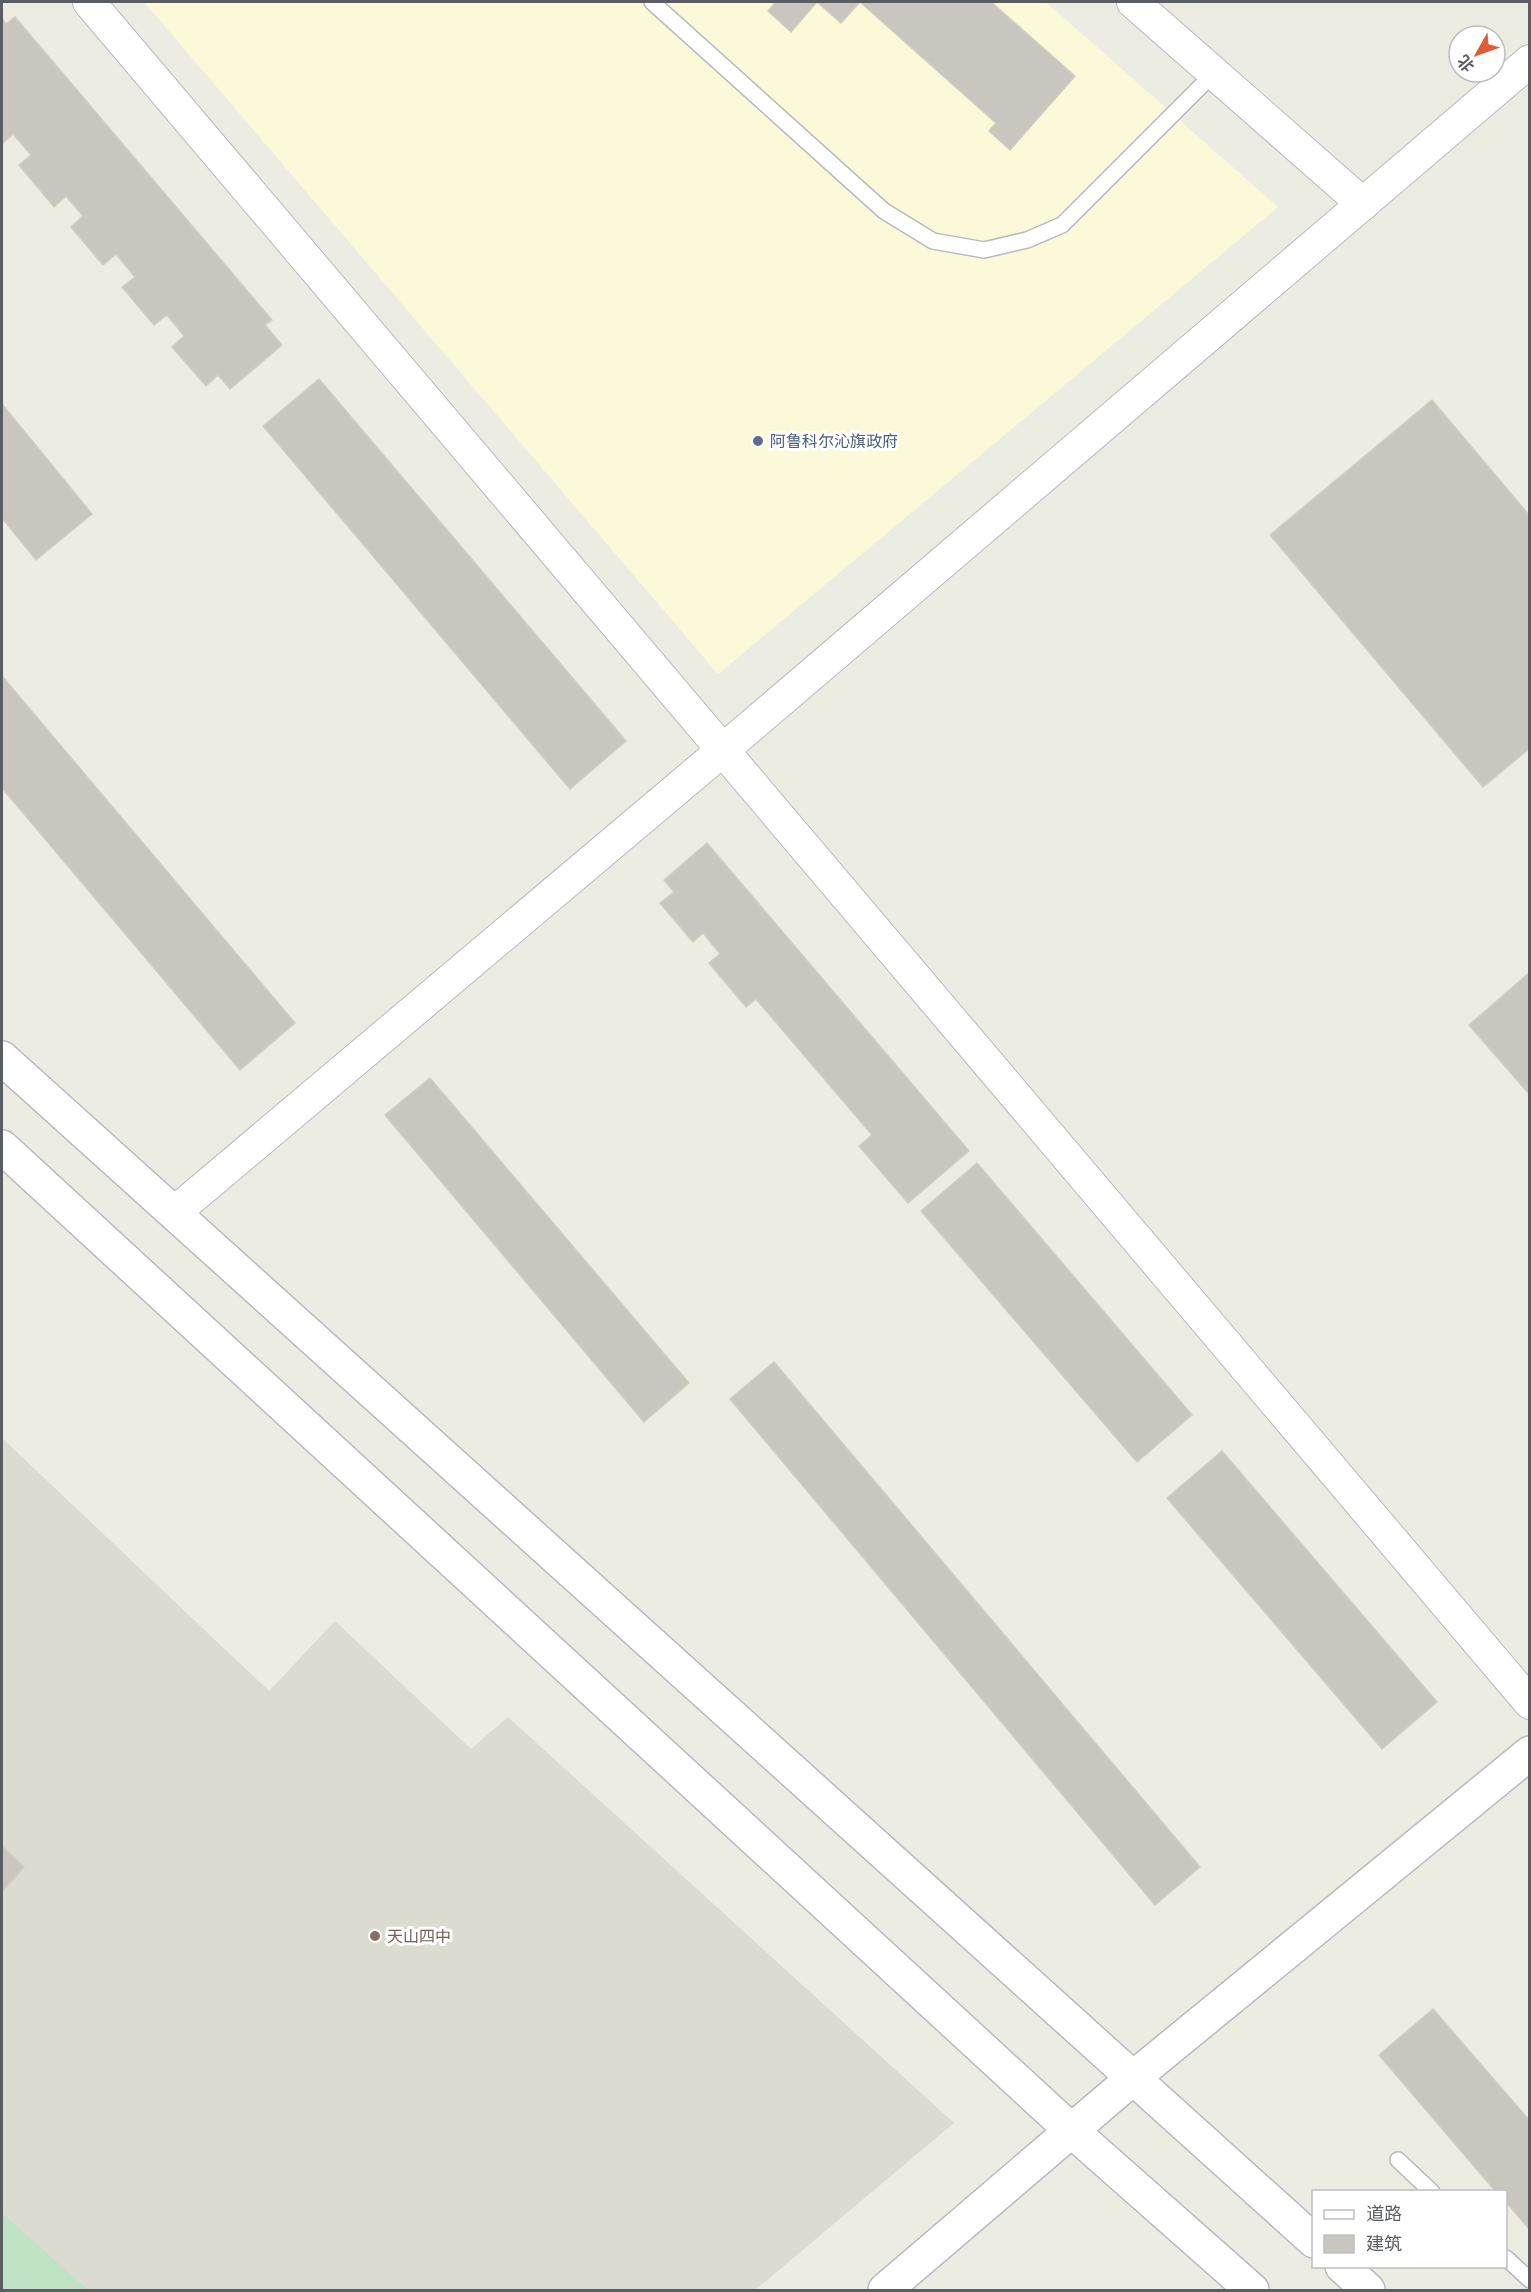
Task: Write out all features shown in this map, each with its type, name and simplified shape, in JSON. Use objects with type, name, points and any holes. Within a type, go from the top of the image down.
[{"type":"main road","points":[[2,1058],[1312,2239]]},
{"type":"main road","points":[[2,1147],[1072,2132],[1252,2290]]},
{"type":"main road","points":[[885,2290],[1133,2078],[1530,1753]]},
{"type":"main road","points":[[1344,2268],[1368,2290]]},
{"type":"street","points":[[89,2],[1530,1703]]},
{"type":"street","points":[[1133,2],[1363,204]]},
{"type":"street","points":[[174,1214],[723,750],[1530,61]]},
{"type":"lane","points":[[652,2],[884,211],[933,241],[984,250],[1026,240],[1062,225],[1214,73]]},
{"type":"lane","points":[[1398,2160],[1430,2190]]},
{"type":"lane","points":[[1507,2259],[1530,2280]]},
{"type":"shaded area","name":"阿鲁科尔沁旗政府","points":[[144,2],[1046,2],[1278,207],[718,674]]},
{"type":"shaded area","name":"天山四中","points":[[2,1438],[269,1691],[335,1621],[471,1749],[508,1717],[954,2123],[755,2290],[2,2290]]},
{"type":"green space","points":[[2,2213],[88,2290],[2,2290]]},
{"type":"building","points":[[774,2],[817,2],[791,32],[768,11]]},
{"type":"building","points":[[817,2],[860,2],[841,23]]},
{"type":"building","points":[[860,2],[991,2],[1075,76],[1010,150],[989,131],[996,123]]},
{"type":"building","points":[[15,17],[272,320],[265,325],[282,345],[230,389],[218,375],[206,386],[172,347],[184,336],[167,315],[154,325],[122,287],[135,277],[116,254],[103,265],[71,227],[83,216],[66,196],[54,207],[19,165],[31,155],[13,134],[2,144],[2,18],[6,24]]},
{"type":"building","points":[[319,379],[626,741],[570,789],[263,426]]},
{"type":"building","points":[[1432,400],[1530,516],[1530,748],[1483,787],[1270,535]]},
{"type":"building","points":[[2,404],[92,514],[36,560],[2,518]]},
{"type":"building","points":[[2,676],[295,1023],[240,1070],[2,788]]},
{"type":"building","points":[[707,843],[969,1151],[908,1203],[859,1146],[872,1135],[756,999],[746,1007],[709,963],[720,954],[703,933],[693,942],[660,903],[674,892],[664,880]]},
{"type":"building","points":[[1530,972],[1530,1095],[1469,1025]]},
{"type":"building","points":[[430,1078],[689,1383],[644,1422],[385,1115]]},
{"type":"building","points":[[977,1163],[1192,1415],[1137,1462],[921,1211]]},
{"type":"building","points":[[774,1362],[1200,1867],[1155,1905],[730,1399]]},
{"type":"building","points":[[1222,1451],[1437,1702],[1382,1749],[1167,1498]]},
{"type":"building","points":[[2,1846],[24,1867],[2,1892]]},
{"type":"building","points":[[1433,2009],[1530,2121],[1530,2230],[1507,2203],[1507,2190],[1494,2190],[1379,2055]]},
{"type":"place","name":"阿鲁科尔沁旗政府","points":[[758,441]]},
{"type":"place","name":"天山四中","points":[[375,1936]]}]
